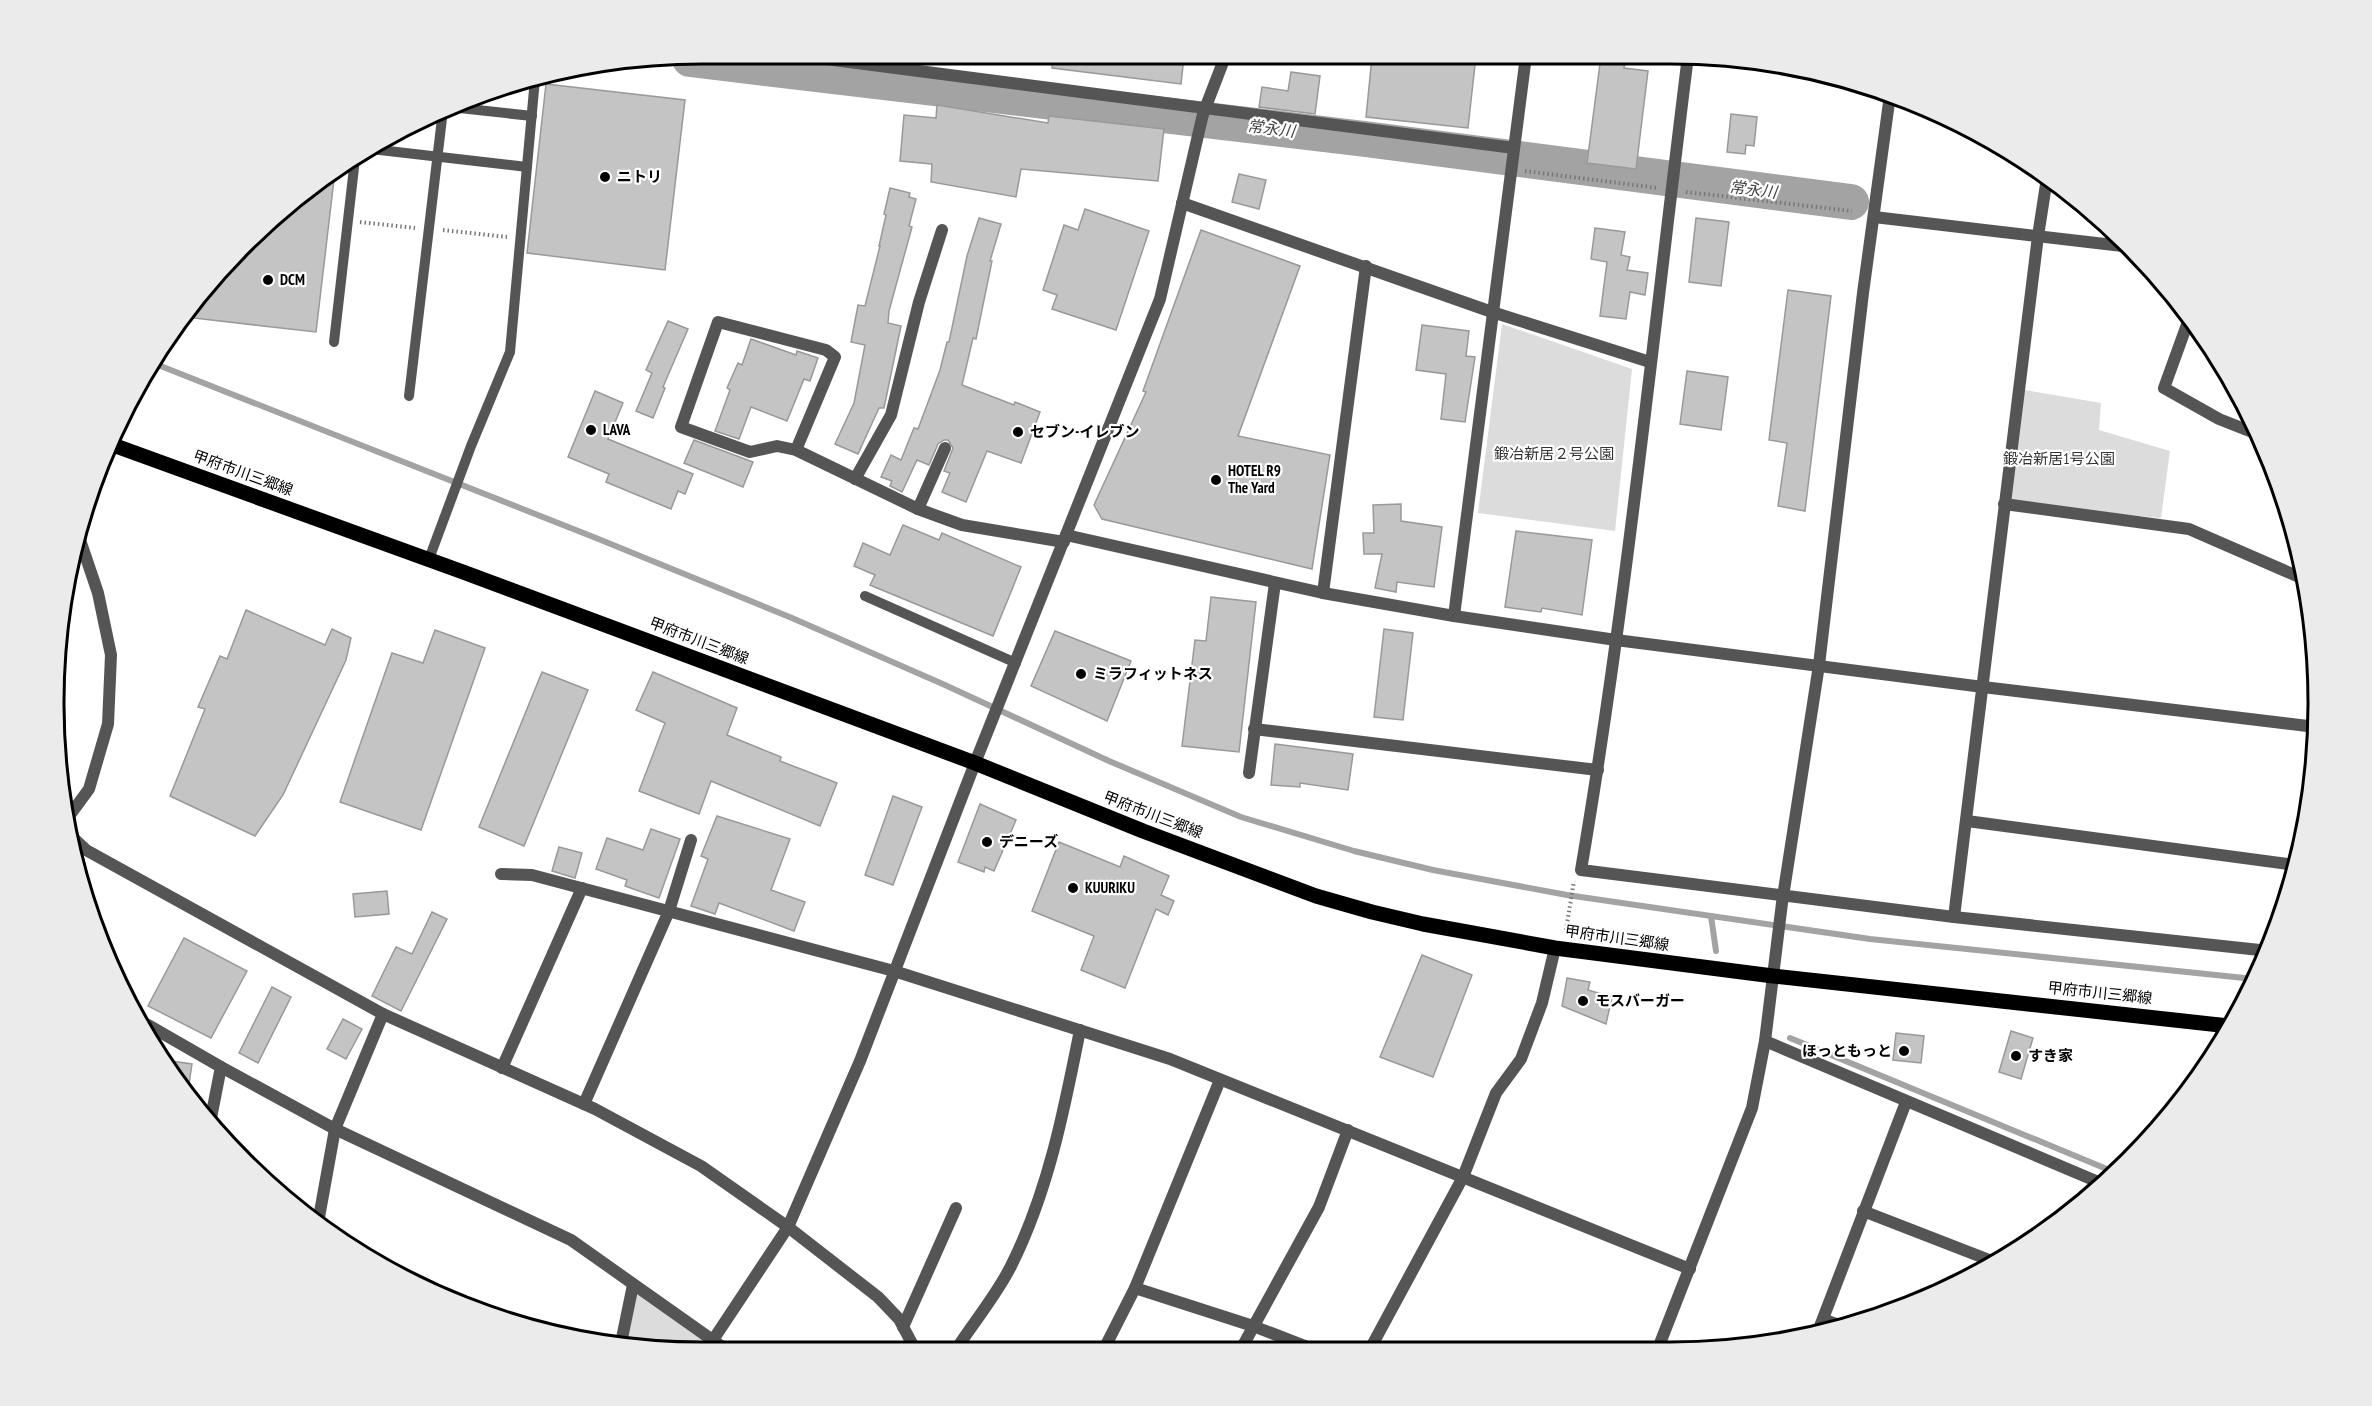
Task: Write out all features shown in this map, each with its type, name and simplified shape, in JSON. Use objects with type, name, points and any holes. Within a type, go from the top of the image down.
[{"type":"main road","name":"甲府市川三郷線","points":[[118,448],[429,559],[975,763],[1143,831],[1316,896],[1423,924],[1555,948],[1773,976],[2220,1025]]},
{"type":"street","points":[[862,64],[1514,151]]},
{"type":"street","points":[[713,1340],[788,1227],[860,1060],[1160,298],[1197,134],[1222,64]]},
{"type":"street","points":[[1454,616],[1525,64]]},
{"type":"street","points":[[1687,65],[1616,640],[1581,870],[1783,900],[2258,950]]},
{"type":"street","points":[[1664,1342],[1752,1108],[1765,1041],[1783,900],[1819,665],[1889,104]]},
{"type":"street","points":[[1954,917],[2004,504],[2046,187]]},
{"type":"street","points":[[1182,203],[1492,312],[1650,362]]},
{"type":"street","points":[[1874,217],[2113,245]]},
{"type":"street","points":[[855,479],[891,416],[919,302],[942,230]]},
{"type":"street","points":[[1323,593],[1366,266]]},
{"type":"street","points":[[796,450],[835,357],[826,350],[718,322],[681,427],[750,452],[777,446],[796,450],[918,509],[962,525],[1065,539],[1323,593],[1454,616],[1616,640],[2307,726]]},
{"type":"street","points":[[2186,328],[2164,388],[2219,419],[2246,429]]},
{"type":"street","points":[[918,509],[945,448]]},
{"type":"street","points":[[2004,504],[2189,529],[2294,575]]},
{"type":"street","points":[[74,809],[88,789],[108,724],[111,655],[98,593],[83,550]]},
{"type":"street","points":[[1250,774],[1254,729],[1275,583]]},
{"type":"street","points":[[1254,729],[1598,770]]},
{"type":"street","points":[[1967,822],[2287,864]]},
{"type":"street","points":[[584,1104],[669,911],[691,840]]},
{"type":"street","points":[[81,845],[383,1014],[584,1104],[701,1166],[788,1227],[878,1297],[899,1319],[911,1342]]},
{"type":"street","points":[[501,874],[532,875],[894,970],[1170,1059],[1690,1269]]},
{"type":"street","points":[[502,1068],[582,888]]},
{"type":"street","points":[[1374,1342],[1463,1177],[1496,1093],[1521,1059],[1542,1003],[1555,948]]},
{"type":"street","points":[[320,1214],[335,1129],[383,1014]]},
{"type":"street","points":[[154,1028],[335,1129],[571,1240],[633,1286],[716,1342]]},
{"type":"street","points":[[961,1342],[1010,1268],[1042,1194],[1062,1120],[1080,1030]]},
{"type":"street","points":[[1765,1041],[2093,1180]]},
{"type":"street","points":[[212,1111],[221,1067]]},
{"type":"street","points":[[1108,1342],[1135,1288],[1220,1080]]},
{"type":"street","points":[[1821,1323],[1906,1102]]},
{"type":"street","points":[[1245,1342],[1318,1207],[1348,1130]]},
{"type":"street","points":[[903,1327],[956,1208]]},
{"type":"street","points":[[1863,1211],[1984,1258]]},
{"type":"street","points":[[622,1336],[633,1286]]},
{"type":"street","points":[[1135,1288],[1253,1326],[1295,1342]]},
{"type":"lane","points":[[429,559],[464,464],[510,352],[534,87]]},
{"type":"lane","points":[[469,109],[531,116]]},
{"type":"lane","points":[[409,396],[434,202],[442,121]]},
{"type":"lane","points":[[383,150],[527,167]]},
{"type":"lane","points":[[334,342],[353,169]]},
{"type":"lane","points":[[865,596],[1016,663]]},
{"type":"path","points":[[507,247],[509,227]]},
{"type":"path","points":[[1566,930],[1574,881]]},
{"type":"green space","name":"鍛冶新居２号公園","points":[[1502,324],[1632,369],[1615,531],[1478,513]]},
{"type":"green space","name":"鍛冶新居1号公園","points":[[2019,389],[2101,403],[2099,430],[2170,451],[2161,518],[2004,504]]},
{"type":"green space","points":[[633,1285],[715,1342],[661,1340],[622,1336]]},
{"type":"building","points":[[1052,64],[1183,64],[1181,84],[1052,68]]},
{"type":"building","points":[[1371,64],[1475,64],[1468,128],[1366,117]]},
{"type":"building","points":[[1600,64],[1625,64],[1624,68],[1648,71],[1636,169],[1587,163]]},
{"type":"building","points":[[1291,72],[1320,76],[1315,114],[1259,107],[1262,87],[1288,91]]},
{"type":"building","name":"ニトリ","points":[[546,84],[685,100],[665,270],[527,253]]},
{"type":"building","points":[[937,105],[1048,123],[1049,116],[1164,129],[1158,181],[1021,169],[1016,197],[931,182],[932,164],[900,161],[904,115],[936,118]]},
{"type":"building","points":[[1731,114],[1757,117],[1754,146],[1746,145],[1745,154],[1727,152]]},
{"type":"building","points":[[1239,174],[1266,180],[1259,209],[1232,202]]},
{"type":"building","name":"DCM","points":[[334,182],[316,332],[193,318],[252,252],[282,223]]},
{"type":"building","points":[[890,188],[910,193],[909,197],[916,199],[909,226],[912,227],[889,311],[888,323],[901,326],[884,408],[879,408],[858,454],[835,444],[854,403],[865,345],[851,342],[858,305],[865,306],[880,246]]},
{"type":"building","points":[[1085,209],[1149,231],[1116,330],[1052,309],[1057,295],[1043,290],[1064,225],[1078,230]]},
{"type":"building","points":[[979,218],[1001,224],[990,261],[992,261],[976,339],[973,338],[962,385],[1014,405],[1015,402],[1040,412],[1021,463],[987,451],[966,502],[942,492],[950,473],[944,471],[953,448],[948,440],[938,444],[929,465],[917,460],[902,492],[890,486],[892,481],[881,477],[891,455],[901,460],[914,428],[918,429],[940,370],[947,342],[949,342],[967,256]]},
{"type":"building","points":[[1696,218],[1729,222],[1721,286],[1689,282]]},
{"type":"building","points":[[1595,228],[1625,232],[1621,255],[1630,257],[1627,270],[1648,273],[1645,295],[1630,292],[1626,319],[1600,316],[1607,262],[1591,259]]},
{"type":"building","points":[[1201,230],[1300,266],[1238,436],[1330,455],[1312,569],[1102,519],[1094,505],[1146,392],[1143,391]]},
{"type":"building","points":[[1788,290],[1831,296],[1805,511],[1778,506],[1787,443],[1769,440]]},
{"type":"building","points":[[668,321],[688,329],[663,387],[665,388],[653,418],[636,411],[652,373],[646,370]]},
{"type":"building","points":[[1422,325],[1469,331],[1466,356],[1475,357],[1465,422],[1441,419],[1446,374],[1416,370]]},
{"type":"building","points":[[751,339],[796,355],[797,351],[818,358],[810,381],[804,379],[787,421],[751,407],[739,439],[715,431],[730,390],[727,388],[738,363],[742,365]]},
{"type":"building","points":[[1687,371],[1728,377],[1721,430],[1680,424]]},
{"type":"building","points":[[595,391],[623,403],[608,439],[693,474],[685,494],[678,491],[671,509],[606,482],[609,474],[568,457]]},
{"type":"building","points":[[694,440],[753,462],[743,487],[684,463]]},
{"type":"building","points":[[1401,504],[1401,521],[1442,527],[1434,587],[1397,582],[1396,592],[1375,588],[1382,554],[1364,554],[1363,533],[1374,533],[1373,505]]},
{"type":"building","points":[[903,525],[939,540],[942,533],[1021,567],[993,636],[870,585],[875,575],[854,566],[863,543],[890,555]]},
{"type":"building","points":[[1516,531],[1592,540],[1582,615],[1542,608],[1541,612],[1505,607]]},
{"type":"building","points":[[1211,597],[1256,602],[1239,752],[1182,746],[1195,640],[1206,641]]},
{"type":"building","points":[[246,610],[325,645],[332,629],[351,638],[346,660],[283,795],[255,836],[170,796],[205,709],[198,707],[220,656],[227,659]]},
{"type":"building","points":[[1384,629],[1413,633],[1403,720],[1374,717]]},
{"type":"building","points":[[435,630],[485,648],[421,830],[340,802],[392,653],[423,663]]},
{"type":"building","name":"ミラフィットネス","points":[[1055,631],[1131,661],[1107,721],[1031,686]]},
{"type":"building","points":[[542,672],[588,690],[524,846],[479,827]]},
{"type":"building","points":[[653,672],[737,708],[727,735],[781,757],[780,761],[837,783],[820,826],[711,781],[699,814],[639,791],[665,723],[636,710]]},
{"type":"building","points":[[1275,744],[1353,754],[1348,790],[1300,783],[1300,787],[1271,785]]},
{"type":"building","points":[[893,796],[922,807],[893,885],[865,875]]},
{"type":"building","points":[[980,804],[1016,820],[994,871],[985,867],[984,872],[958,862]]},
{"type":"building","points":[[717,816],[790,839],[771,890],[805,902],[794,931],[719,903],[715,914],[691,906],[708,859],[701,856]]},
{"type":"building","points":[[651,829],[680,839],[659,898],[625,886],[627,880],[596,869],[607,838],[643,850]]},
{"type":"building","points":[[1059,842],[1120,867],[1124,856],[1169,876],[1161,895],[1174,901],[1168,915],[1156,909],[1125,988],[1081,970],[1094,936],[1032,911]]},
{"type":"building","points":[[559,847],[582,853],[575,878],[552,871]]},
{"type":"building","points":[[387,891],[389,914],[355,917],[353,894]]},
{"type":"building","points":[[432,912],[447,919],[401,1011],[372,996],[396,947],[412,954]]},
{"type":"building","points":[[184,938],[247,971],[211,1038],[148,1006]]},
{"type":"building","points":[[1422,955],[1472,975],[1433,1077],[1380,1057]]},
{"type":"building","points":[[1567,978],[1590,982],[1588,990],[1612,997],[1606,1024],[1562,1006]]},
{"type":"building","points":[[272,987],[291,997],[258,1063],[239,1053]]},
{"type":"building","points":[[343,1019],[362,1029],[346,1059],[327,1049]]},
{"type":"building","points":[[2011,1031],[2033,1038],[2021,1079],[1999,1072]]},
{"type":"building","points":[[1896,1033],[1924,1036],[1921,1063],[1893,1060]]},
{"type":"building","points":[[174,1061],[192,1064],[189,1082]]},
{"type":"waterway","name":"常永川","points":[[732,64],[1365,139],[1851,202]]},
{"type":"waterway","points":[[161,366],[792,618],[945,685],[1109,761],[1241,817],[1354,851],[1433,870],[1567,895],[1870,939],[2245,978]]},
{"type":"waterway","points":[[1711,916],[1716,951]]},
{"type":"waterway","points":[[1790,1038],[2105,1168]]},
{"type":"place","name":"ニトリ","points":[[605,177]]},
{"type":"place","name":"DCM","points":[[268,280]]},
{"type":"place","name":"LAVA","points":[[591,430]]},
{"type":"place","name":"セブン-イレブン","points":[[1018,432]]},
{"type":"place","name":"HOTEL R9 The Yard","points":[[1216,480]]},
{"type":"place","name":"ミラフィットネス","points":[[1081,674]]},
{"type":"place","name":"デニーズ","points":[[987,842]]},
{"type":"place","name":"KUURIKU","points":[[1073,888]]},
{"type":"place","name":"モスバーガー","points":[[1583,1001]]},
{"type":"place","name":"ほっともっと","points":[[1904,1051]]},
{"type":"place","name":"すき家","points":[[2016,1056]]}]
